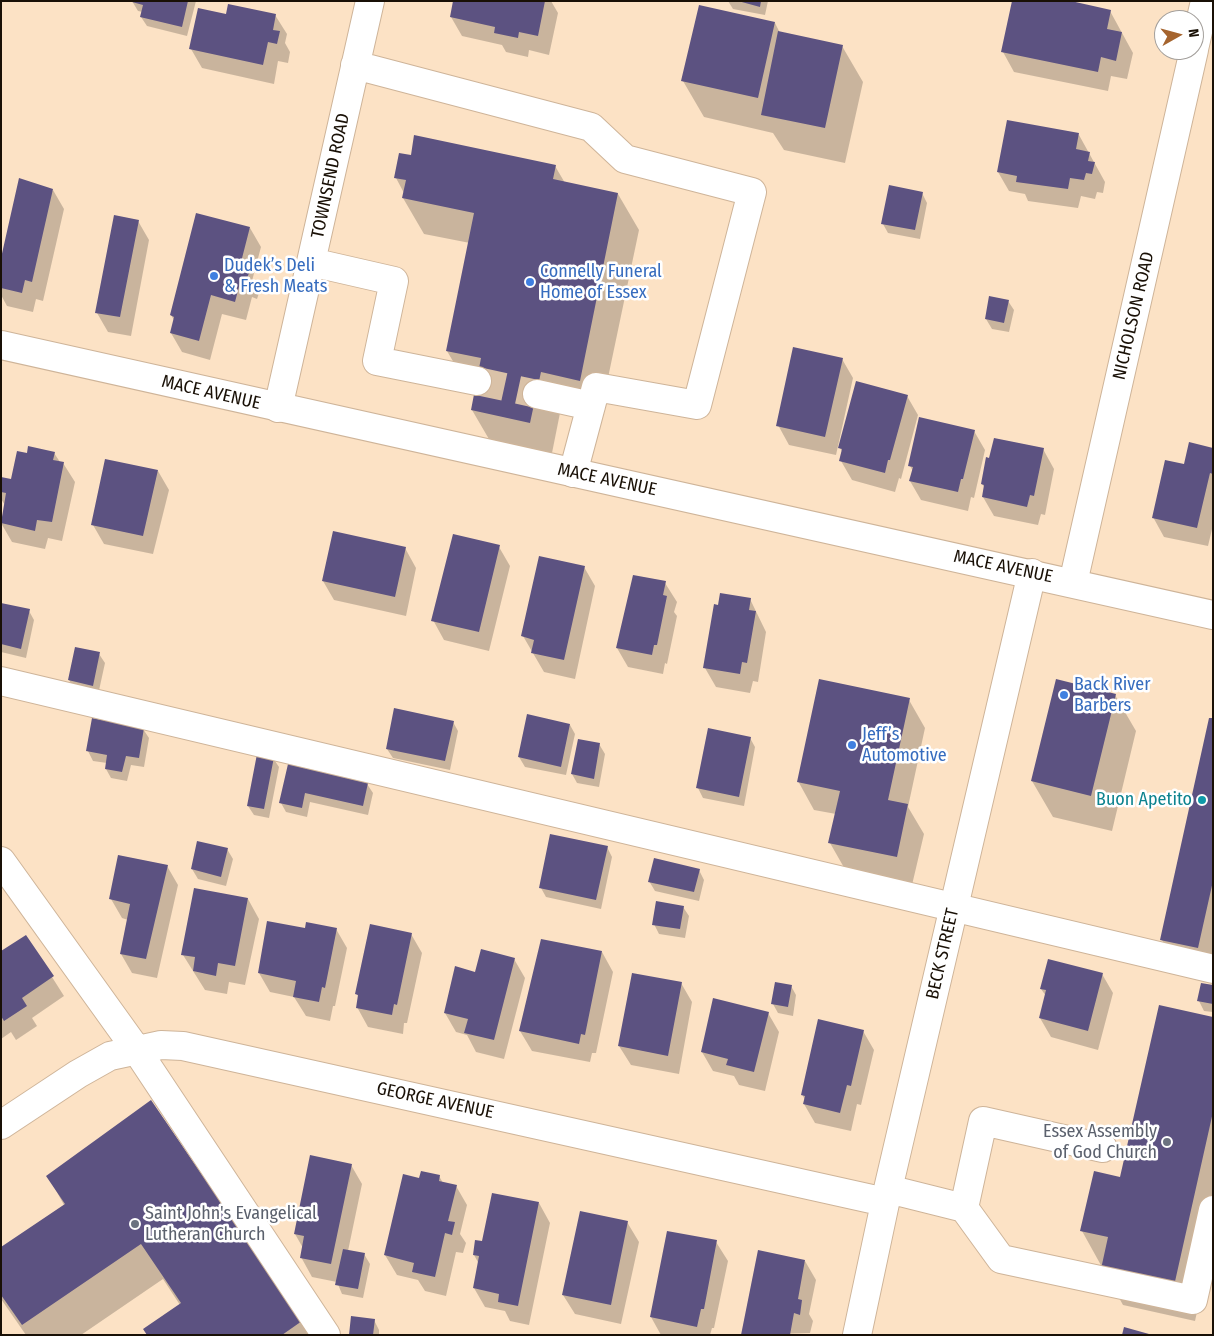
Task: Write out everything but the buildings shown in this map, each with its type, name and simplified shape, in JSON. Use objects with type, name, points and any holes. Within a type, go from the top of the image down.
[{"type":"street","name":"TOWNSEND ROAD","points":[[278,408],[370,1]]},
{"type":"street","name":"NICHOLSON ROAD","points":[[1073,583],[1192,60]]},
{"type":"street","points":[[355,65],[591,127],[625,159],[752,192],[697,405],[596,387],[573,473]]},
{"type":"street","points":[[311,262],[394,281],[378,361],[476,381]]},
{"type":"street","name":"MACE AVENUE","points":[[1,345],[1213,614]]},
{"type":"street","points":[[537,394],[591,406]]},
{"type":"street","name":"BECK STREET","points":[[857,1335],[886,1196],[1032,573]]},
{"type":"street","points":[[1,681],[1213,969]]},
{"type":"street","points":[[1,861],[136,1049],[326,1335]]},
{"type":"street","name":"GEORGE AVENUE","points":[[1,1125],[78,1074],[110,1056],[161,1045],[183,1046],[886,1196],[964,1208]]},
{"type":"street","points":[[1103,1148],[983,1121],[964,1208],[1001,1259],[1193,1300],[1213,1210]]},
{"type":"tunnel","points":[[477,381],[537,394]]},
{"type":"place","name":"Dudek’s Deli & Fresh Meats","points":[[214,276]]},
{"type":"place","name":"Connelly Funeral Home of Essex","points":[[530,282]]},
{"type":"place","name":"Back River Barbers","points":[[1064,695]]},
{"type":"place","name":"Jeff’s Automotive","points":[[852,745]]},
{"type":"place","name":"Buon Apetito","points":[[1202,800]]},
{"type":"place","name":"Essex Assembly of God Church","points":[[1167,1142]]},
{"type":"place","name":"Saint John's Evangelical Lutheran Church","points":[[135,1224]]}]
